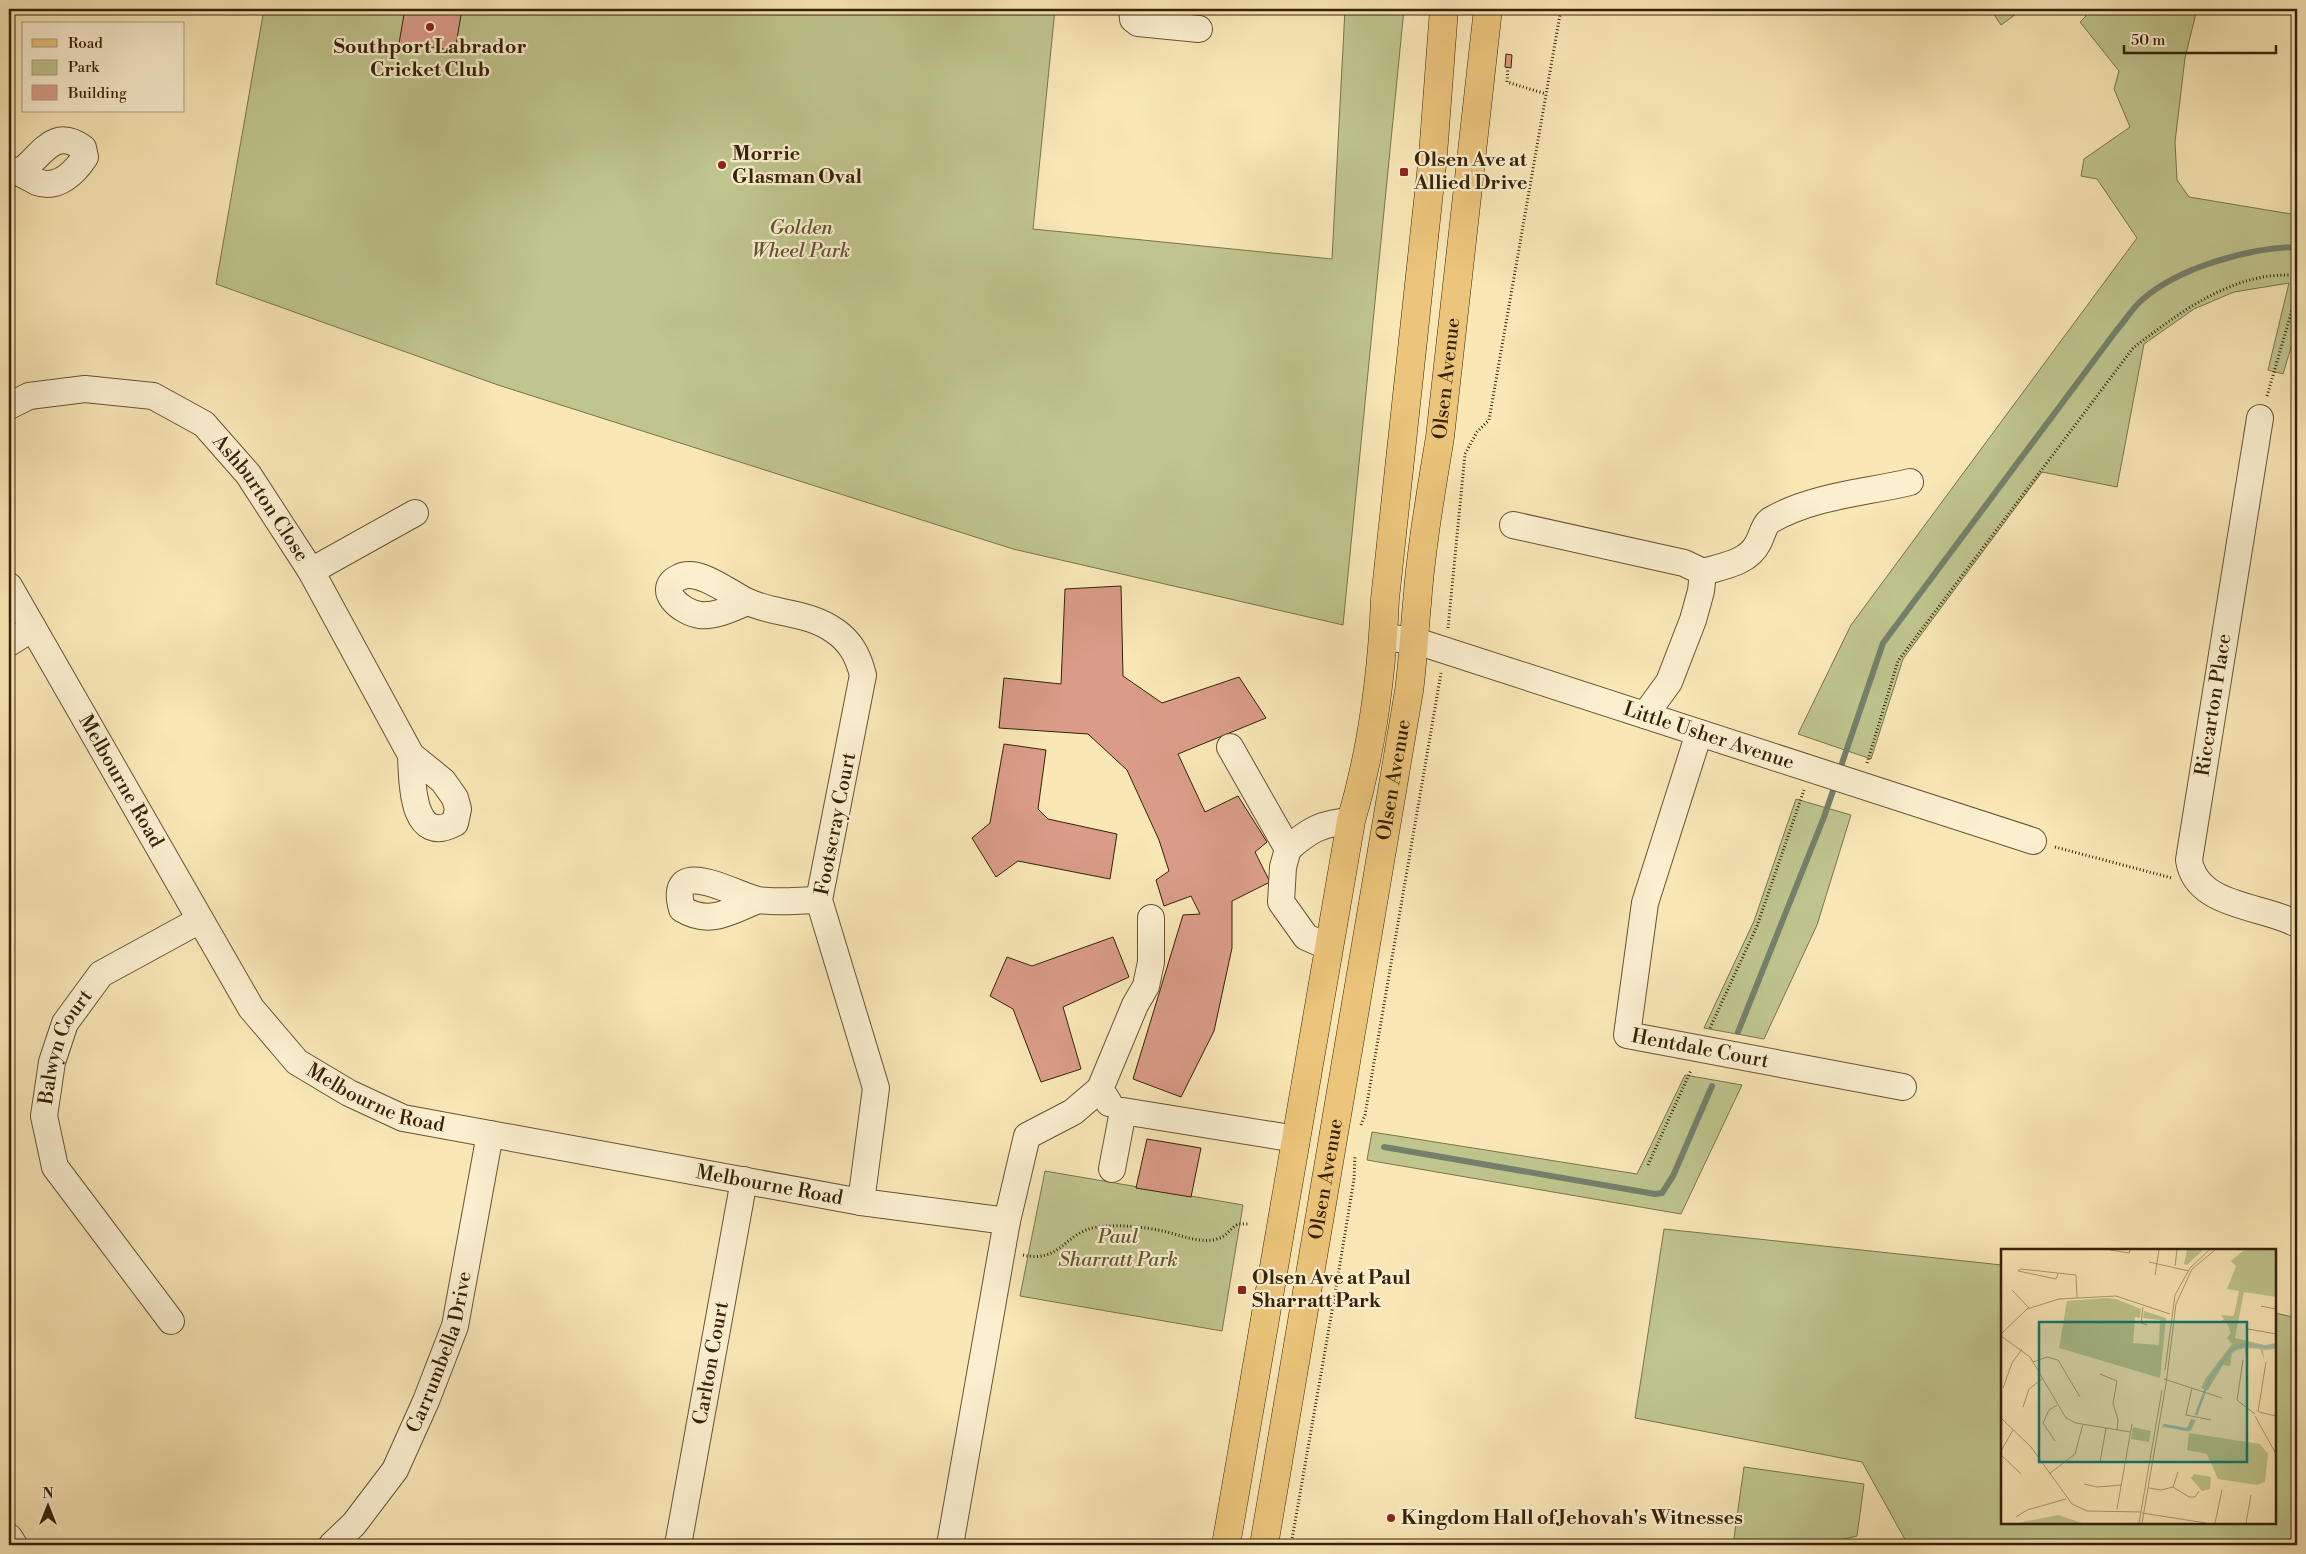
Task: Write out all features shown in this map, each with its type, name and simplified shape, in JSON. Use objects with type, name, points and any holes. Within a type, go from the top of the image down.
[{"type":"main road","name":"Olsen Avenue","points":[[1226,1545],[1350,821],[1362,784],[1384,636],[1385,599],[1433,155],[1444,9]]},
{"type":"main road","name":"Olsen Avenue","points":[[1264,1545],[1410,691],[1428,506],[1440,437],[1488,9]]},
{"type":"street","points":[[1132,9],[1133,19],[1138,23],[1199,29]]},
{"type":"street","name":"Ashburton Close","points":[[9,406],[29,396],[86,388],[153,396],[204,424],[248,474],[311,572],[411,755]]},
{"type":"street","name":"Riccarton Place","points":[[2196,880],[2191,870],[2190,850],[2260,418]]},
{"type":"street","points":[[1513,525],[1684,563],[1703,572],[1748,557],[1758,545],[1768,522],[1785,512],[1853,492],[1910,482]]},
{"type":"street","points":[[311,572],[415,512]]},
{"type":"street","points":[[1645,716],[1670,682],[1693,620],[1701,591],[1703,572]]},
{"type":"street","name":"Melbourne Road","points":[[9,586],[251,1008],[297,1062],[349,1093],[403,1118],[861,1202],[1007,1221]]},
{"type":"street","name":"Footscray Court","points":[[747,602],[819,620],[848,641],[858,658],[863,675],[819,900],[876,1088],[861,1202]]},
{"type":"street","points":[[9,643],[33,628]]},
{"type":"street","name":"Little Usher Avenue","points":[[1384,636],[1416,641],[2033,840]]},
{"type":"street","name":"Hentdale Court","points":[[1699,733],[1645,903],[1627,1035],[1903,1087]]},
{"type":"street","points":[[1230,747],[1288,849]]},
{"type":"street","points":[[1329,947],[1306,937],[1281,902],[1283,867],[1288,849],[1304,834],[1327,823],[1350,821]]},
{"type":"street","points":[[2196,880],[2207,891],[2297,924]]},
{"type":"street","points":[[758,900],[819,900]]},
{"type":"street","points":[[950,1545],[1007,1221],[1027,1136],[1073,1112],[1100,1089],[1135,1005],[1146,986],[1151,962],[1151,918]]},
{"type":"street","name":"Balwyn Court","points":[[171,1321],[54,1167],[44,1116],[52,1062],[65,1023],[101,974],[200,920]]},
{"type":"street","points":[[1100,1089],[1108,1103],[1123,1110],[1296,1139]]},
{"type":"street","points":[[1112,1168],[1123,1110]]},
{"type":"street","name":"Carrumbella Drive","points":[[332,1545],[354,1524],[395,1470],[434,1382],[455,1326],[490,1134]]},
{"type":"street","name":"Carlton Court","points":[[678,1545],[744,1180]]},
{"type":"street","points":[[9,1537],[14,1545]]},
{"type":"path","points":[[1359,1129],[1365,1115],[1446,651],[1465,454],[1477,432],[1489,420],[1561,9]]},
{"type":"path","points":[[1508,67],[1507,82],[1546,94]]},
{"type":"path","points":[[1860,785],[1898,661],[2133,348],[2169,320],[2219,292],[2262,277],[2297,275]]},
{"type":"path","points":[[2260,418],[2297,293]]},
{"type":"path","points":[[1708,1031],[1757,926],[1812,769]]},
{"type":"path","points":[[2033,840],[2167,878],[2196,880]]},
{"type":"path","points":[[1648,1166],[1693,1066]]},
{"type":"path","points":[[1291,1545],[1354,1179],[1356,1161],[1354,1148]]},
{"type":"path","points":[[1022,1255],[1037,1259],[1044,1257],[1078,1234],[1099,1226],[1129,1226],[1162,1230],[1195,1239],[1213,1240],[1221,1238],[1238,1224],[1248,1224]]},
{"type":"green space","name":"Golden Wheel Park","points":[[264,9],[1055,9],[1033,229],[1332,259],[1345,9],[1404,9],[1343,625],[1013,549],[498,385],[216,284]]},
{"type":"green space","points":[[1999,9],[2023,9],[2001,25],[1993,13]]},
{"type":"green space","points":[[2080,9],[2197,9],[2185,58],[2175,142],[2177,180],[2189,197],[2297,215],[2297,328],[2283,374],[2268,370],[2289,283],[2234,292],[2194,309],[2144,344],[2117,487],[2042,472],[1903,659],[1871,759],[1798,734],[1851,625],[2137,238],[2097,179],[2081,176],[2084,159],[2130,127],[2114,89],[2119,71],[2080,22],[2086,16]]},
{"type":"green space","points":[[1796,799],[1851,815],[1817,925],[1764,1039],[1704,1028],[1754,921]]},
{"type":"green space","points":[[1685,1075],[1742,1085],[1681,1214],[1367,1160],[1372,1132],[1637,1174]]},
{"type":"green space","name":"Paul Sharratt Park","points":[[1045,1171],[1243,1205],[1222,1331],[1020,1296]]},
{"type":"green space","points":[[1664,1229],[2001,1265],[2001,1524],[2276,1524],[2276,1313],[2297,1318],[2297,1545],[1908,1545],[1862,1462],[1635,1418]]},
{"type":"green space","points":[[1744,1467],[1864,1484],[1857,1536],[1817,1545],[1733,1545]]},
{"type":"building","name":"Southport Labrador Cricket Club","points":[[405,9],[462,9],[455,51],[420,45],[419,52],[398,49]]},
{"type":"building","points":[[1506,54],[1512,55],[1511,68],[1505,67]]},
{"type":"building","points":[[1121,586],[1123,676],[1162,703],[1239,677],[1266,718],[1178,754],[1205,812],[1238,796],[1267,842],[1255,852],[1270,882],[1232,901],[1232,948],[1214,1031],[1181,1097],[1133,1079],[1183,915],[1200,914],[1191,896],[1164,906],[1156,880],[1169,871],[1159,840],[1127,770],[1088,734],[999,728],[1004,678],[1061,684],[1065,589]]},
{"type":"building","points":[[1004,744],[1046,750],[1038,809],[1048,819],[1117,834],[1110,879],[1018,861],[996,877],[972,838],[990,823]]},
{"type":"building","points":[[1113,937],[1129,977],[1063,1007],[1081,1069],[1041,1082],[1013,1009],[990,996],[1007,957],[1032,966]]},
{"type":"building","points":[[1147,1139],[1201,1148],[1191,1197],[1136,1188]]},
{"type":"waterway","points":[[1839,772],[1883,643],[2136,306],[2158,288],[2195,269],[2216,261],[2258,251],[2297,247]]},
{"type":"waterway","points":[[1738,1032],[1824,817],[1836,782]]},
{"type":"waterway","points":[[1384,1147],[1655,1194],[1662,1193],[1673,1176],[1712,1086]]},
{"type":"place","name":"Southport Labrador Cricket Club","points":[[430,27]]},
{"type":"place","name":"Morrie Glasman Oval","points":[[722,165]]},
{"type":"place","name":"Olsen Ave at Allied Drive","points":[[1404,172]]},
{"type":"place","name":"Olsen Ave at Paul Sharratt Park","points":[[1242,1290]]},
{"type":"place","name":"Kingdom Hall of Jehovah's Witnesses","points":[[1391,1518]]}]
